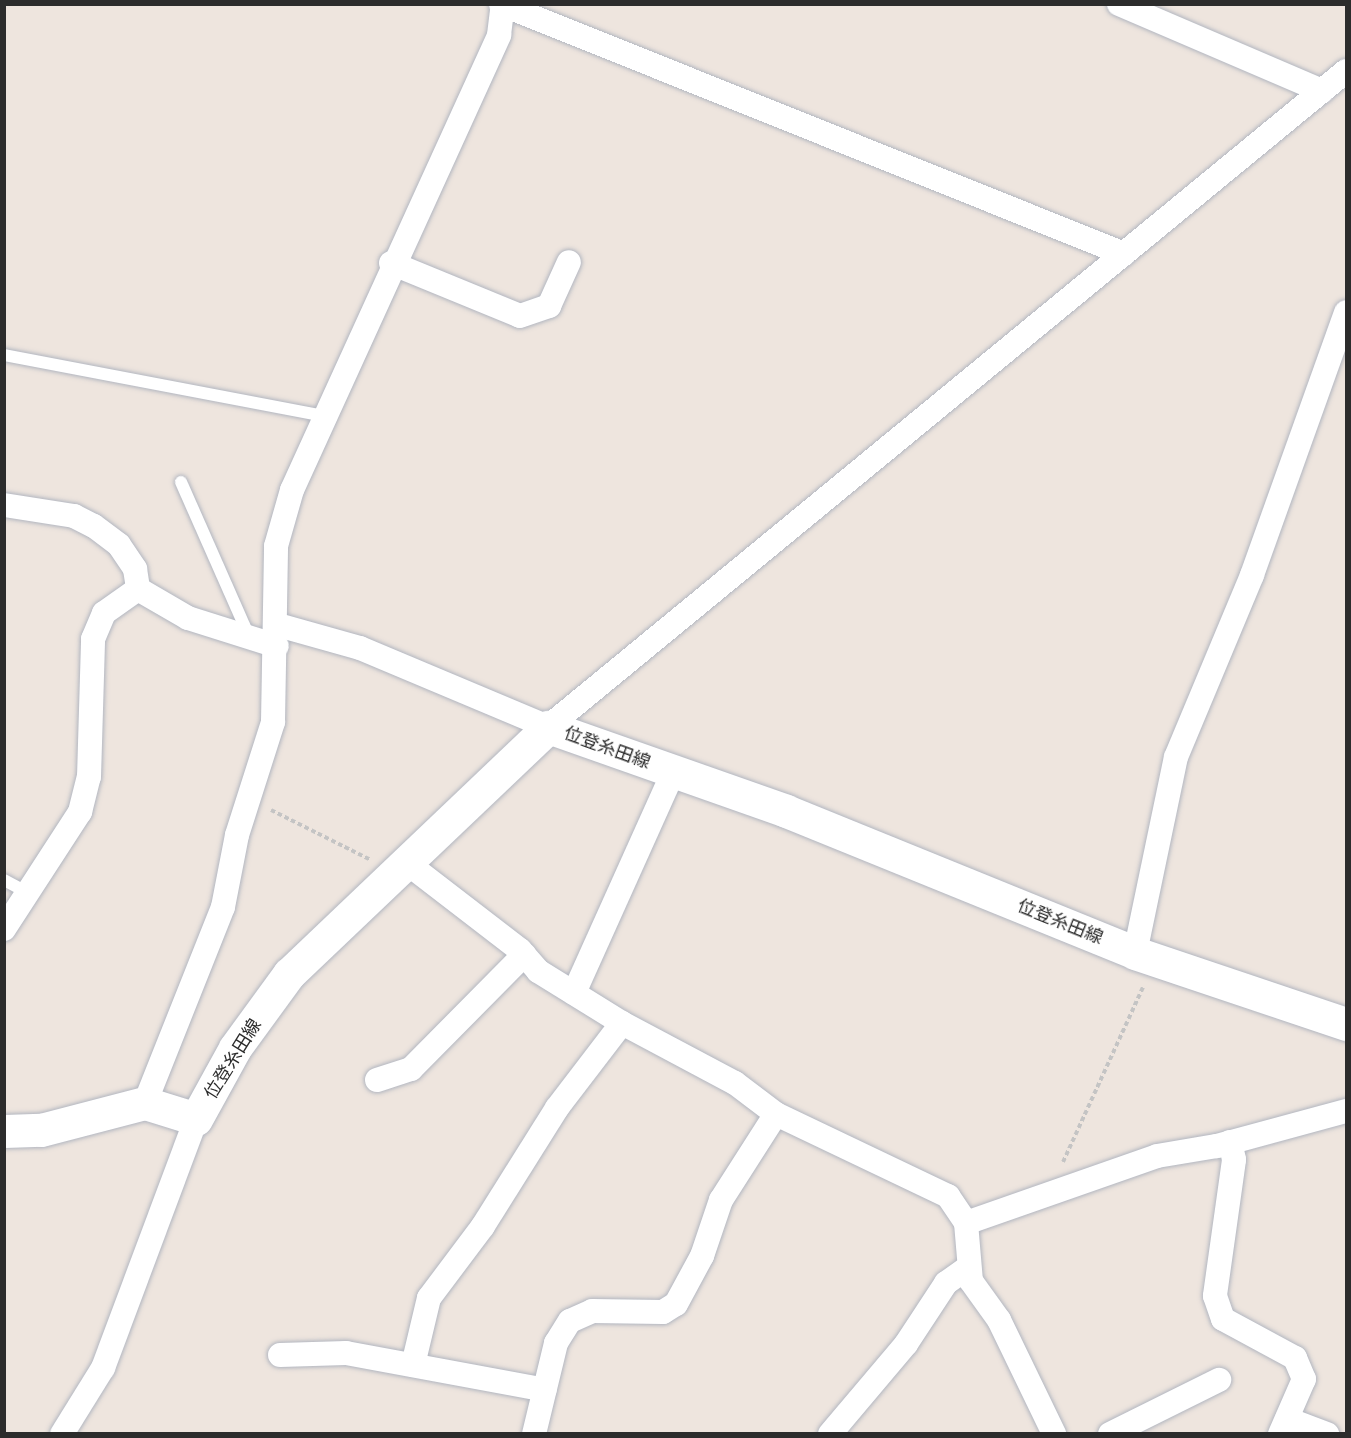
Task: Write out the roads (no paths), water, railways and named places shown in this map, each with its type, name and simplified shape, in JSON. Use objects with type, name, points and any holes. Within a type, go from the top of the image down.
[{"type":"main road","name":"位登糸田線","points":[[145,1103],[196,1119],[235,1048],[289,974],[548,727],[674,771],[1145,956],[1347,1024]]},
{"type":"main road","points":[[4,1131],[41,1130],[145,1103]]},
{"type":"street","points":[[1119,4],[1322,91]]},
{"type":"street","points":[[145,1103],[223,907],[249,800],[273,722],[278,636],[276,546],[292,490],[391,262],[499,36],[502,5],[1124,254]]},
{"type":"street","points":[[138,589],[188,618],[248,634],[360,648],[548,727],[1347,71]]},
{"type":"street","points":[[391,262],[520,316],[549,306],[569,262]]},
{"type":"street","points":[[1145,956],[1176,756],[1252,575],[1347,312]]},
{"type":"street","points":[[4,505],[74,516],[94,526],[119,545],[135,569],[138,589]]},
{"type":"street","points":[[4,929],[81,812],[89,777],[93,639],[104,613],[138,589]]},
{"type":"street","points":[[574,993],[674,771]]},
{"type":"street","points":[[401,869],[574,993],[622,1023],[735,1083],[776,1114],[948,1196],[966,1223],[971,1281],[999,1320],[1054,1434]]},
{"type":"street","points":[[377,1080],[411,1069],[524,956]]},
{"type":"street","points":[[413,1365],[429,1298],[483,1226],[557,1108],[622,1023]]},
{"type":"street","points":[[966,1223],[1058,1193],[1157,1156],[1230,1142],[1347,1111]]},
{"type":"street","points":[[534,1434],[556,1343],[570,1320],[592,1311],[663,1312],[676,1304],[702,1256],[721,1200],[776,1114]]},
{"type":"street","points":[[62,1434],[104,1368],[196,1119]]},
{"type":"street","points":[[1230,1142],[1234,1160],[1215,1296],[1223,1319],[1295,1358],[1304,1379],[1284,1426],[1327,1434]]},
{"type":"street","points":[[830,1434],[906,1344],[946,1283],[969,1267]]},
{"type":"street","points":[[280,1355],[346,1353],[545,1390]]},
{"type":"street","points":[[1110,1434],[1219,1380]]},
{"type":"lane","points":[[4,356],[324,416]]},
{"type":"lane","points":[[181,482],[248,634]]},
{"type":"lane","points":[[4,880],[27,892]]}]
